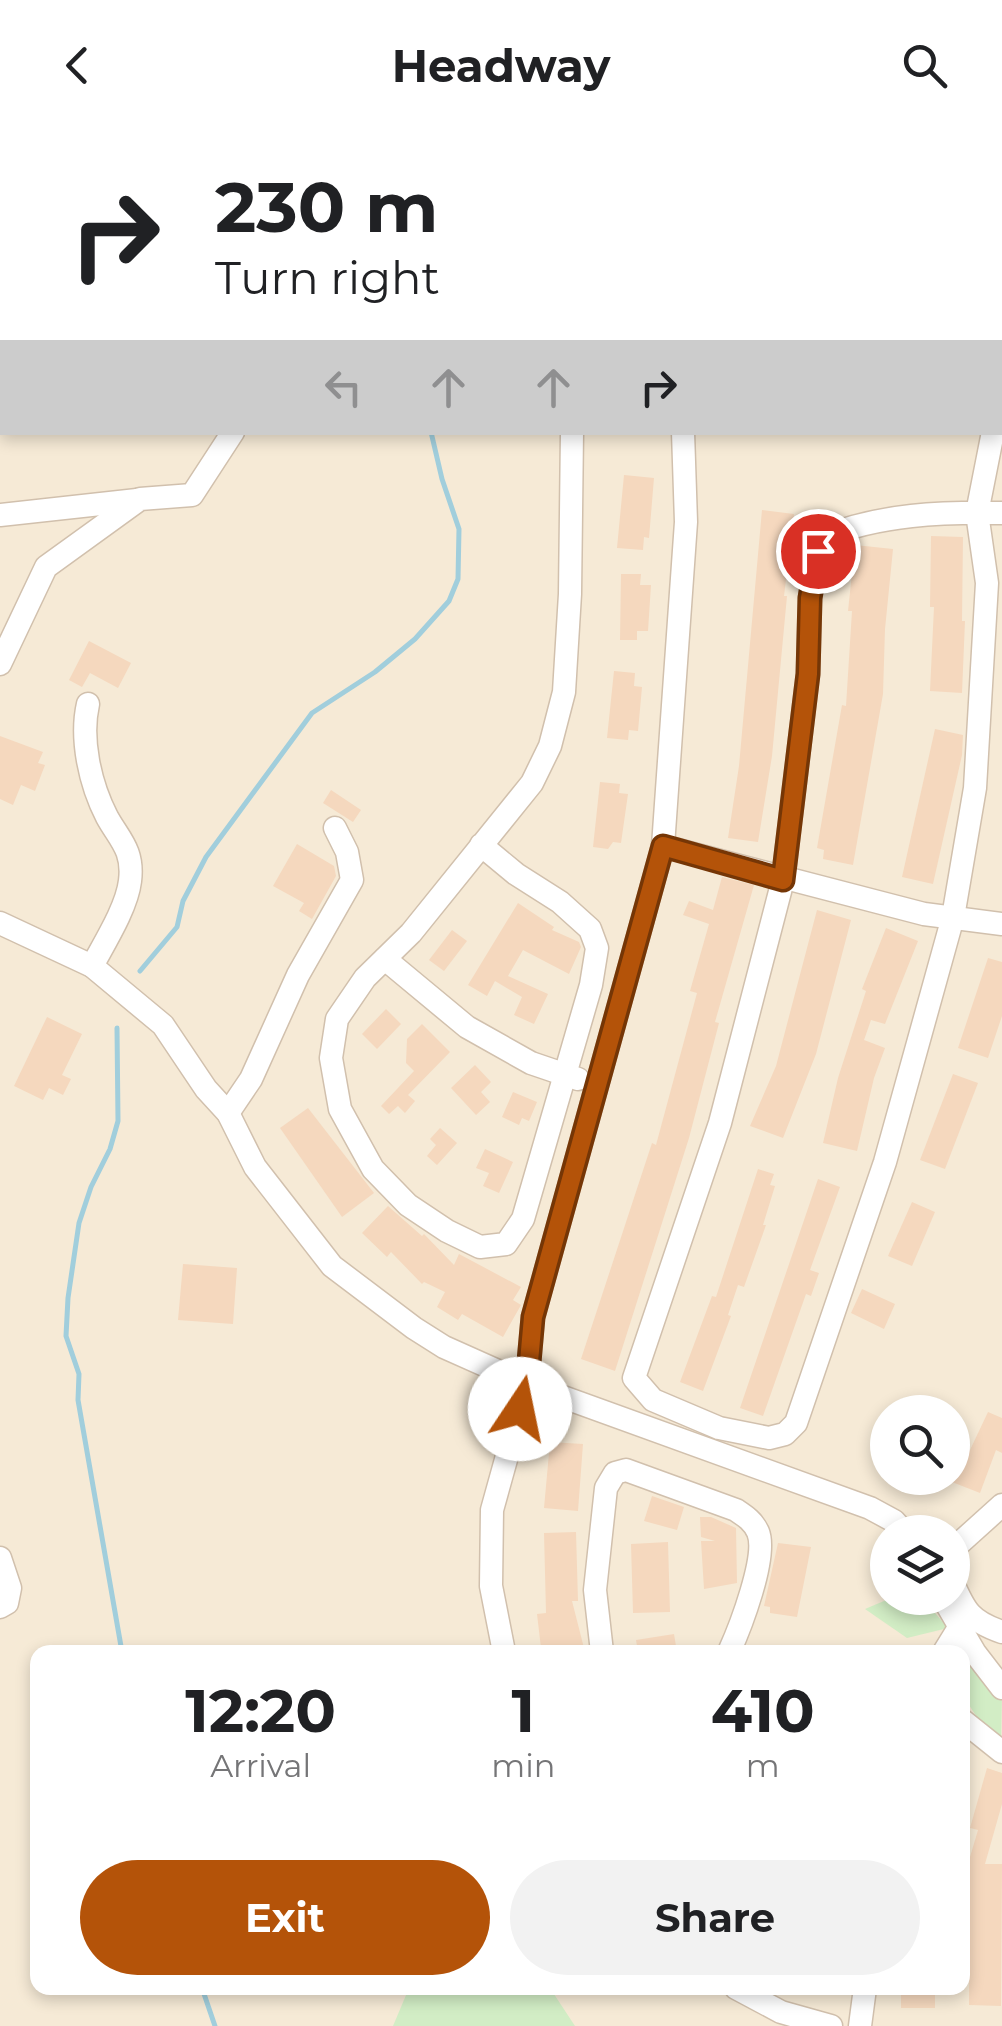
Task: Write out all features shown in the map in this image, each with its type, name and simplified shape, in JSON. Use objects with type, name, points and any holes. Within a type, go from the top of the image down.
[{"type":"lane","points":[[0,515],[192,495],[231,435]]},
{"type":"lane","points":[[481,845],[590,928],[597,948],[566,1074],[523,1219],[506,1244],[480,1247],[408,1205],[373,1170],[340,1109],[331,1058],[337,1018],[366,978],[411,934],[481,845],[532,783],[550,746],[564,692],[572,435]]},
{"type":"lane","points":[[503,1645],[491,1586],[492,1510],[527,1384],[533,1317],[663,846],[686,522],[683,435]]},
{"type":"lane","points":[[992,435],[977,512],[987,583],[975,788],[953,917],[885,1162],[796,1423],[785,1434],[769,1438],[719,1428],[653,1400],[634,1378],[720,1122],[783,880],[808,674],[810,598],[818,551],[824,536],[852,526],[917,514],[977,512],[1002,513]]},
{"type":"lane","points":[[0,664],[46,567],[140,499]]},
{"type":"lane","points":[[88,704],[83,729],[93,778],[108,817],[125,840],[130,880],[113,929],[92,966]]},
{"type":"lane","points":[[228,1112],[251,1079],[298,975],[352,880],[347,852],[335,828]]},
{"type":"lane","points":[[663,846],[924,914],[1002,924]]},
{"type":"lane","points":[[0,922],[92,966],[163,1025],[206,1090],[228,1112],[254,1167],[332,1266],[444,1347],[527,1384],[883,1515]]},
{"type":"lane","points":[[385,959],[467,1027],[531,1064],[596,1084]]},
{"type":"lane","points":[[601,1645],[595,1590],[606,1488],[614,1474],[626,1470],[736,1510],[752,1521],[760,1536],[757,1561],[742,1625],[732,1645]]},
{"type":"lane","points":[[970,1536],[1000,1510]]},
{"type":"lane","points":[[0,1558],[10,1588],[7,1603],[0,1607]]},
{"type":"lane","points":[[970,1606],[1002,1617]]},
{"type":"lane","points":[[970,1614],[980,1624],[1002,1632]]},
{"type":"lane","points":[[945,1645],[951,1615]]},
{"type":"lane","points":[[959,1615],[975,1653],[1002,1688]]},
{"type":"lane","points":[[970,1726],[1002,1752]]},
{"type":"lane","points":[[749,1995],[781,2012],[831,2026]]},
{"type":"lane","points":[[860,2026],[864,1995]]},
{"type":"shaded area","points":[[0,435],[1002,435],[1002,2026],[0,2026]]},
{"type":"green space","points":[[874,1615],[937,1615],[948,1628],[907,1638]]},
{"type":"green space","points":[[970,1656],[1002,1695],[1001,1746],[970,1706]]},
{"type":"green space","points":[[406,1995],[555,1995],[575,2026],[393,2026]]},
{"type":"building","points":[[624,475],[654,478],[649,538],[644,537],[643,550],[617,548]]},
{"type":"building","points":[[762,510],[794,514],[772,756],[758,842],[728,838],[739,766]]},
{"type":"building","points":[[931,536],[963,537],[962,693],[930,691],[934,607],[930,607]]},
{"type":"building","points":[[855,545],[893,549],[883,694],[853,865],[823,859],[824,850],[817,848],[842,705],[846,706],[852,611],[848,611]]},
{"type":"building","points":[[621,574],[641,574],[640,585],[651,585],[648,631],[637,631],[637,640],[620,640]]},
{"type":"building","points":[[89,641],[131,663],[118,688],[90,673],[82,687],[69,680]]},
{"type":"building","points":[[614,671],[635,673],[634,686],[642,687],[638,731],[629,730],[628,740],[607,738]]},
{"type":"building","points":[[935,729],[963,735],[933,884],[902,877]]},
{"type":"building","points":[[0,736],[43,752],[38,763],[45,765],[35,791],[21,785],[13,805],[0,799]]},
{"type":"building","points":[[600,782],[620,784],[619,793],[628,794],[621,843],[613,842],[608,849],[593,847]]},
{"type":"building","points":[[331,790],[361,810],[353,822],[323,803]]},
{"type":"building","points":[[297,844],[334,866],[336,876],[312,919],[299,911],[304,903],[273,886]]},
{"type":"building","points":[[722,877],[754,885],[715,1022],[719,1023],[689,1138],[615,1371],[581,1359],[652,1143],[656,1145],[697,993],[690,991],[709,924],[683,915],[689,901],[713,910]]},
{"type":"building","points":[[518,903],[581,947],[569,974],[523,950],[508,976],[548,994],[534,1024],[514,1015],[522,997],[495,981],[487,996],[468,985]]},
{"type":"building","points":[[817,910],[851,920],[816,1054],[783,1138],[750,1126],[776,1066]]},
{"type":"building","points":[[886,928],[918,941],[885,1024],[871,1020],[864,1040],[885,1048],[857,1151],[823,1143],[838,1078],[866,991],[862,989]]},
{"type":"building","points":[[452,930],[467,941],[444,971],[429,960]]},
{"type":"building","points":[[988,958],[1002,962],[1002,1016],[988,1058],[958,1048]]},
{"type":"building","points":[[386,1009],[401,1024],[377,1049],[362,1034]]},
{"type":"building","points":[[47,1017],[82,1034],[62,1075],[71,1079],[63,1095],[49,1088],[43,1100],[14,1086]]},
{"type":"building","points":[[422,1024],[450,1052],[408,1095],[415,1101],[405,1113],[398,1106],[389,1114],[381,1106],[414,1071],[406,1063],[407,1039]]},
{"type":"building","points":[[475,1065],[491,1082],[481,1092],[490,1102],[476,1115],[451,1088]]},
{"type":"building","points":[[953,1074],[978,1083],[945,1169],[920,1160]]},
{"type":"building","points":[[513,1092],[537,1102],[529,1121],[522,1118],[519,1125],[502,1117]]},
{"type":"building","points":[[308,1108],[374,1193],[342,1217],[280,1128]]},
{"type":"building","points":[[440,1128],[457,1143],[437,1165],[427,1156],[436,1145],[430,1139]]},
{"type":"building","points":[[485,1149],[513,1162],[499,1193],[483,1186],[489,1173],[476,1168]]},
{"type":"building","points":[[758,1169],[774,1174],[766,1225],[744,1287],[738,1285],[728,1315],[731,1316],[703,1391],[680,1382],[712,1296],[716,1297]]},
{"type":"building","points":[[818,1179],[840,1187],[810,1270],[819,1273],[811,1296],[806,1294],[763,1416],[740,1408]]},
{"type":"building","points":[[912,1202],[935,1212],[912,1266],[888,1256]]},
{"type":"building","points":[[388,1206],[424,1234],[454,1265],[459,1254],[521,1287],[513,1300],[521,1305],[503,1337],[462,1314],[458,1320],[437,1307],[445,1292],[422,1284],[391,1252],[387,1257],[362,1233]]},
{"type":"building","points":[[183,1264],[237,1268],[233,1324],[178,1320]]},
{"type":"building","points":[[862,1289],[895,1304],[884,1329],[851,1313]]},
{"type":"building","points":[[988,1412],[1002,1418],[1002,1453],[996,1450],[980,1493],[970,1489],[970,1450]]},
{"type":"building","points":[[550,1442],[583,1444],[578,1511],[544,1508]]},
{"type":"building","points":[[652,1496],[684,1507],[677,1530],[644,1521]]},
{"type":"building","points":[[700,1517],[711,1517],[736,1528],[737,1583],[704,1589],[701,1541],[715,1541],[701,1537]]},
{"type":"building","points":[[576,1532],[578,1601],[572,1601],[583,1645],[541,1645],[537,1614],[546,1613],[544,1533]]},
{"type":"building","points":[[668,1542],[670,1612],[633,1613],[631,1544]]},
{"type":"building","points":[[778,1543],[811,1547],[797,1617],[770,1613],[770,1607],[764,1606]]},
{"type":"building","points":[[674,1634],[676,1645],[637,1645],[636,1640]]},
{"type":"building","points":[[987,1768],[1002,1773],[1002,1804],[985,1864],[1002,1864],[1001,2006],[969,2005],[970,1857],[978,1830],[970,1828]]},
{"type":"building","points":[[901,1995],[935,1995],[935,2008],[901,2008]]},
{"type":"waterway","points":[[140,971],[177,927],[183,901],[206,857],[312,713],[375,672],[415,639],[449,601],[458,579],[459,529],[432,435]]},
{"type":"waterway","points":[[117,1028],[118,1121],[79,1223],[66,1336],[79,1374],[78,1400],[121,1645]]},
{"type":"waterway","points":[[204,1995],[215,2026]]},
{"type":"route","points":[[520,1409],[527,1384],[533,1317],[663,846],[783,880],[808,674],[810,598],[818,551]]}]
